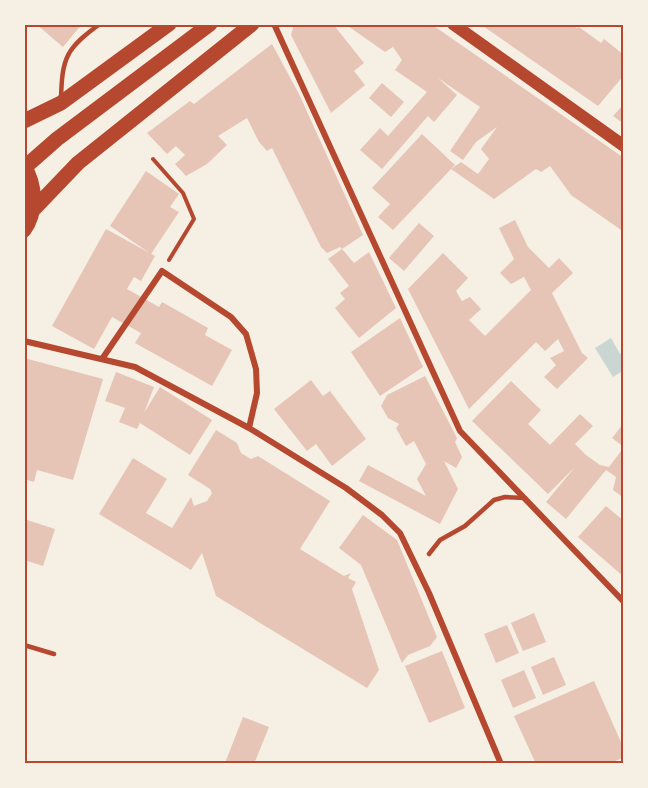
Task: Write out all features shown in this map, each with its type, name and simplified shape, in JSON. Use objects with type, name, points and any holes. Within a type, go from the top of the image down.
[{"type":"main road","points":[[24,121],[61,104],[169,24]]},
{"type":"main road","points":[[24,230],[32,211],[33,191],[24,167],[57,139],[210,24]]},
{"type":"main road","points":[[32,211],[78,163],[252,24]]},
{"type":"main road","points":[[453,24],[624,146]]},
{"type":"street","points":[[274,24],[460,430],[624,602]]},
{"type":"street","points":[[102,359],[162,271],[231,317],[246,334],[256,369],[257,393],[249,428]]},
{"type":"street","points":[[24,341],[135,367],[249,428],[346,488],[382,515],[400,533],[449,637],[501,764]]},
{"type":"lane","points":[[61,104],[62,72],[69,51],[78,39],[100,24]]},
{"type":"lane","points":[[429,554],[440,540],[465,526],[494,500],[505,497],[525,498]]},
{"type":"lane","points":[[24,645],[54,654]]},
{"type":"path","points":[[153,159],[183,193],[194,219],[162,271]]},
{"type":"shaded area","points":[[611,338],[620,354],[624,352],[624,370],[613,377],[595,348]]},
{"type":"building","points":[[36,24],[82,24],[63,47]]},
{"type":"building","points":[[294,24],[333,24],[364,63],[354,71],[365,85],[331,113],[291,35]]},
{"type":"building","points":[[345,24],[431,24],[624,158],[624,232],[571,195],[550,166],[541,172],[536,169],[494,199],[451,169],[461,162],[478,174],[489,159],[481,149],[497,127],[476,142],[463,160],[450,151],[480,107],[438,78],[457,95],[434,122],[428,116],[382,169],[360,150],[380,128],[388,136],[427,92],[395,70],[402,60],[393,47],[385,52]]},
{"type":"building","points":[[480,24],[572,24],[601,43],[604,39],[624,55],[624,75],[598,106]]},
{"type":"building","points":[[272,44],[299,94],[363,235],[342,249],[340,247],[327,253],[321,247],[272,148],[267,151],[259,142],[247,118],[218,136],[227,145],[207,164],[186,176],[175,164],[185,155],[176,146],[167,154],[147,133],[190,101],[194,104]]},
{"type":"building","points":[[382,83],[404,102],[391,117],[369,98]]},
{"type":"building","points":[[624,104],[624,124],[613,116]]},
{"type":"building","points":[[422,134],[455,165],[393,230],[378,217],[390,204],[372,188]]},
{"type":"building","points":[[146,171],[179,194],[170,207],[179,212],[151,254],[110,226]]},
{"type":"building","points":[[515,220],[528,247],[549,268],[559,258],[573,273],[552,293],[582,353],[588,358],[557,389],[544,377],[556,365],[550,358],[564,351],[558,339],[545,351],[536,342],[469,409],[408,289],[443,253],[468,278],[456,291],[462,301],[470,297],[481,309],[469,320],[485,336],[531,290],[524,277],[511,284],[500,273],[514,259],[499,228]]},
{"type":"building","points":[[419,223],[434,236],[404,271],[389,258]]},
{"type":"building","points":[[106,229],[155,256],[141,281],[134,277],[127,289],[159,307],[162,302],[208,328],[205,335],[232,350],[212,386],[135,343],[141,333],[112,317],[94,349],[52,326]]},
{"type":"building","points":[[342,249],[354,263],[369,252],[396,308],[359,338],[335,308],[345,299],[340,293],[349,286],[328,259]]},
{"type":"building","points":[[400,318],[423,367],[380,396],[351,352]]},
{"type":"building","points":[[24,358],[103,379],[73,480],[37,470],[34,482],[24,479]]},
{"type":"building","points":[[116,372],[154,387],[144,413],[160,387],[212,420],[190,455],[140,423],[137,429],[119,422],[125,408],[105,401]]},
{"type":"building","points":[[425,376],[457,438],[455,442],[462,457],[456,468],[444,461],[458,489],[440,524],[359,481],[368,465],[426,496],[417,479],[426,464],[414,441],[406,446],[396,428],[399,424],[388,418],[381,406],[387,395]]},
{"type":"building","points":[[311,380],[323,396],[330,391],[366,439],[332,466],[316,444],[307,451],[274,409]]},
{"type":"building","points":[[511,381],[541,410],[528,424],[550,445],[580,414],[593,426],[575,444],[586,455],[600,465],[609,467],[624,447],[624,498],[613,490],[616,477],[606,470],[566,519],[546,502],[575,467],[548,494],[472,421]]},
{"type":"building","points":[[624,423],[624,447],[612,438]]},
{"type":"building","points":[[216,430],[237,443],[241,453],[251,459],[258,456],[330,501],[300,549],[344,576],[351,573],[348,578],[356,582],[352,589],[379,670],[367,688],[216,596],[202,553],[191,570],[99,514],[133,458],[167,479],[146,513],[172,528],[191,497],[194,506],[207,501],[212,493],[210,489],[188,475]]},
{"type":"building","points":[[606,506],[624,521],[624,577],[578,537]]},
{"type":"building","points":[[363,515],[397,540],[437,637],[430,646],[408,655],[402,663],[361,565],[339,548]]},
{"type":"building","points":[[24,519],[55,529],[43,566],[24,560]]},
{"type":"building","points":[[534,613],[546,642],[523,651],[511,623]]},
{"type":"building","points":[[507,625],[519,653],[496,663],[484,634]]},
{"type":"building","points":[[442,651],[465,708],[429,723],[405,666]]},
{"type":"building","points":[[554,657],[566,685],[543,695],[531,667]]},
{"type":"building","points":[[524,670],[536,698],[513,708],[501,680]]},
{"type":"building","points":[[594,681],[624,749],[624,757],[609,764],[536,764],[514,716]]},
{"type":"building","points":[[243,717],[269,727],[254,764],[227,764],[225,763]]}]
